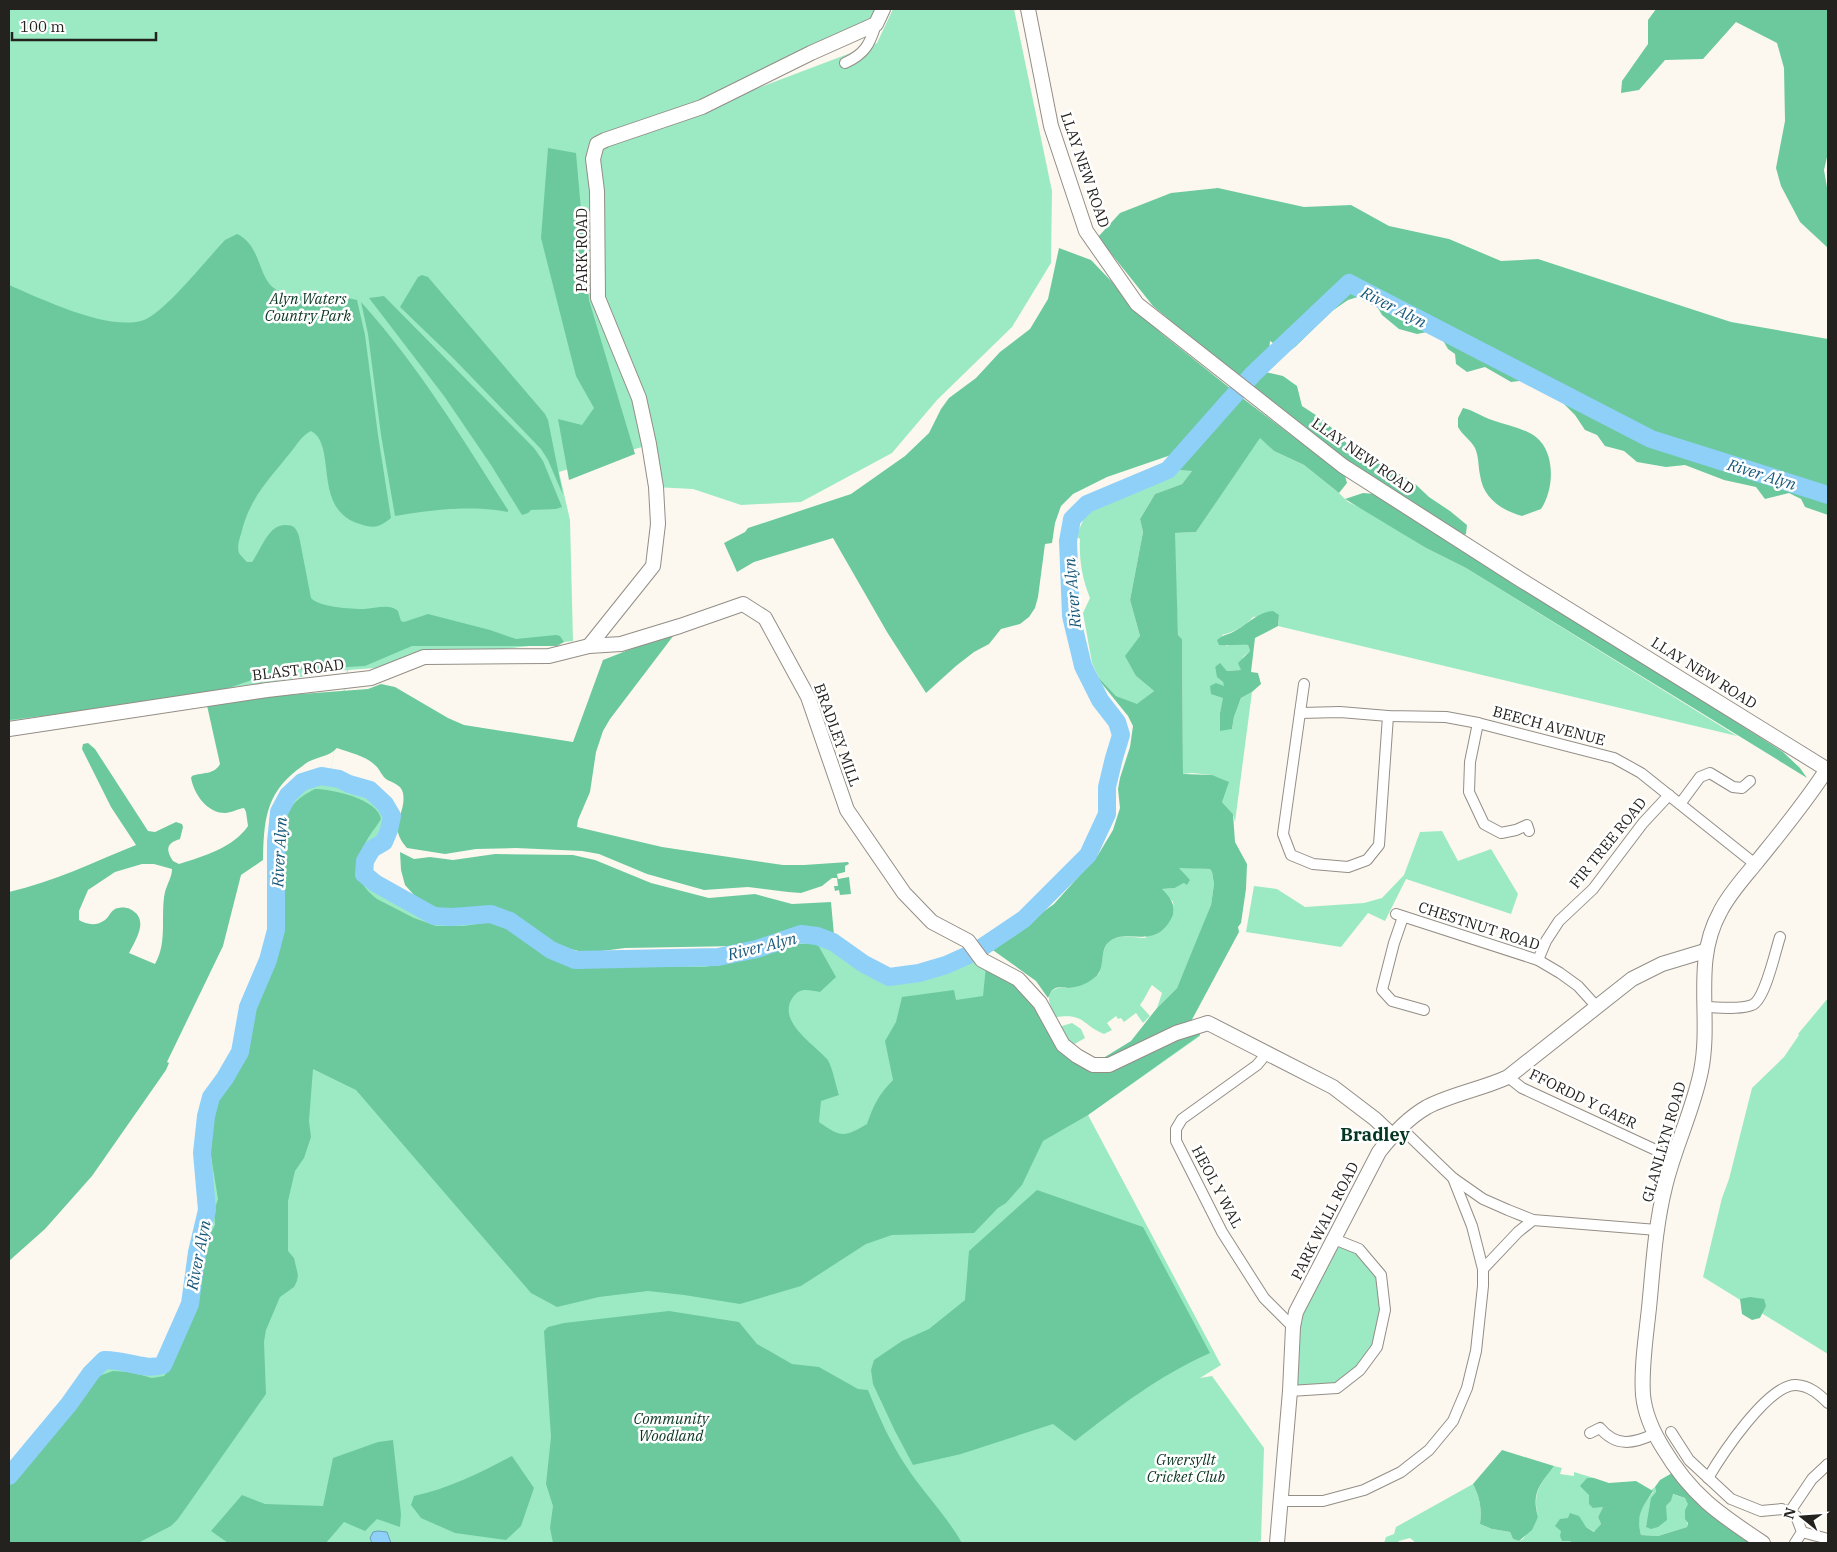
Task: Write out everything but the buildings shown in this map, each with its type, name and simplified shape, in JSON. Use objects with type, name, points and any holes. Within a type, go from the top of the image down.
[{"type":"street","points":[[845,63],[857,58],[870,42],[883,9]]},
{"type":"street","name":"LLAY NEW ROAD","points":[[1028,9],[1051,126],[1086,231],[1137,304],[1343,466],[1521,580],[1828,769]]},
{"type":"street","name":"PARK ROAD","points":[[589,646],[652,566],[658,524],[656,487],[639,398],[598,298],[598,191],[593,159],[597,144],[702,107],[810,53],[876,24]]},
{"type":"street","name":"BRADLEY MILL","points":[[589,646],[621,644],[743,604],[765,618],[808,697],[847,810],[904,893],[932,922],[968,941],[982,960],[1018,980],[1040,1003],[1063,1045],[1093,1065],[1109,1065],[1176,1033],[1208,1022],[1267,1053]]},
{"type":"street","name":"BLAST ROAD","points":[[9,729],[267,690],[371,678],[424,657],[548,656],[589,646]]},
{"type":"street","points":[[1304,684],[1283,834],[1291,855],[1313,864],[1348,867],[1367,860],[1379,845],[1388,716]]},
{"type":"street","name":"BEECH AVENUE","points":[[1300,713],[1340,712],[1388,716],[1446,717],[1478,723],[1614,758],[1642,773],[1755,864]]},
{"type":"street","points":[[1478,723],[1470,762],[1469,792],[1480,816],[1484,824],[1500,833],[1516,830],[1527,824]]},
{"type":"street","name":"GLANLLYN ROAD","points":[[1763,1543],[1721,1515],[1696,1493],[1675,1469],[1654,1434],[1646,1411],[1643,1380],[1657,1230],[1664,1188],[1697,1088],[1703,1060],[1705,951],[1720,912],[1735,889],[1813,792],[1828,769]]},
{"type":"street","points":[[1680,804],[1700,777],[1710,772],[1733,787],[1742,788],[1750,781]]},
{"type":"street","name":"FIR TREE ROAD","points":[[1538,960],[1546,941],[1559,922],[1594,889],[1643,823],[1669,795]]},
{"type":"street","name":"CHESTNUT ROAD","points":[[1421,1008],[1392,1001],[1382,990],[1400,916],[1538,960],[1560,972],[1578,986],[1597,1007]]},
{"type":"street","points":[[1705,1007],[1746,1007],[1757,1003],[1780,937]]},
{"type":"street","name":"PARK WALL ROAD","points":[[1277,1543],[1290,1391],[1293,1327],[1296,1312],[1371,1166],[1396,1131],[1427,1108],[1489,1086],[1508,1077],[1632,980],[1645,972],[1679,958],[1705,951]]},
{"type":"street","points":[[1267,1053],[1333,1087],[1375,1119],[1396,1131],[1453,1178],[1482,1199],[1533,1220],[1657,1230]]},
{"type":"street","name":"HEOL Y WAL","points":[[1267,1053],[1257,1065],[1182,1119],[1176,1129],[1176,1141],[1222,1232],[1264,1298],[1293,1327]]},
{"type":"street","name":"FFORDD Y GAER","points":[[1508,1077],[1522,1088],[1673,1158]]},
{"type":"street","points":[[1280,1501],[1323,1501],[1364,1490],[1401,1472],[1429,1450],[1453,1421],[1467,1388],[1476,1351],[1481,1314],[1483,1269],[1472,1226],[1453,1178]]},
{"type":"street","points":[[1483,1269],[1518,1232],[1533,1220]]},
{"type":"street","points":[[1290,1391],[1337,1388],[1360,1370],[1377,1347],[1385,1310],[1381,1275],[1359,1249],[1334,1239]]},
{"type":"street","points":[[1708,1478],[1730,1443],[1774,1394],[1794,1385],[1816,1391],[1828,1403]]},
{"type":"street","points":[[1590,1433],[1601,1424],[1612,1438],[1621,1441],[1639,1441],[1654,1434]]},
{"type":"street","points":[[1671,1432],[1689,1460],[1731,1499],[1761,1511],[1782,1510],[1796,1516],[1802,1532],[1796,1543]]},
{"type":"street","points":[[1789,1513],[1812,1479],[1828,1464]]},
{"type":"street","points":[[1802,1532],[1828,1539]]},
{"type":"green space","name":"Alyn Waters Country Park","points":[[9,9],[877,9],[872,21],[600,148],[877,43],[893,9],[1014,9],[1052,191],[1051,263],[1012,327],[937,400],[892,453],[801,502],[741,505],[693,489],[654,487],[645,446],[559,472],[570,520],[573,641],[393,662],[375,668],[348,670],[330,776],[347,670],[9,721]]},
{"type":"green space","points":[[1656,9],[1828,9],[1828,153],[1824,170],[1828,193],[1828,248],[1800,222],[1781,186],[1776,168],[1785,121],[1784,68],[1777,43],[1736,22],[1703,59],[1665,60],[1639,90],[1621,93],[1622,81],[1648,44],[1648,20]]},
{"type":"green space","points":[[548,148],[576,153],[589,300],[635,454],[569,480],[558,419],[582,425],[594,408],[576,376],[541,238]]},
{"type":"green space","points":[[1218,188],[1304,207],[1351,205],[1389,226],[1449,239],[1501,261],[1538,259],[1731,322],[1828,339],[1828,515],[1805,507],[1801,499],[1789,493],[1765,499],[1756,487],[1724,480],[1685,465],[1666,467],[1637,462],[1624,451],[1605,446],[1597,435],[1585,430],[1575,415],[1552,392],[1529,380],[1511,382],[1485,367],[1467,372],[1456,364],[1455,354],[1448,349],[1441,337],[1427,332],[1417,334],[1399,329],[1382,315],[1374,301],[1361,296],[1348,300],[1332,311],[1295,347],[1276,360],[1265,372],[1283,376],[1297,386],[1302,406],[1325,421],[1353,450],[1411,480],[1429,497],[1467,525],[1466,534],[1460,537],[1350,465],[1239,378],[1153,306],[1098,237],[1120,213],[1171,193]],"holes":[[[1294,327],[1273,359],[1265,360],[1269,355],[1270,341],[1273,343],[1288,334]]]},
{"type":"green space","name":"Alyn Waters Country Park","points":[[237,234],[251,247],[267,280],[279,291],[286,294],[303,296],[357,300],[365,335],[391,518],[373,527],[360,524],[345,517],[335,506],[327,478],[323,449],[319,438],[311,431],[299,441],[255,499],[245,521],[238,548],[239,553],[247,562],[252,562],[274,529],[285,525],[293,526],[299,536],[311,598],[321,604],[352,609],[391,607],[398,611],[401,621],[404,622],[428,614],[490,630],[516,639],[556,635],[560,636],[564,642],[557,646],[412,646],[365,666],[277,671],[206,696],[9,720],[9,285],[95,318],[130,323],[144,320],[163,307],[225,240]]},
{"type":"green space","points":[[1059,248],[1091,260],[1161,333],[1231,389],[1197,431],[1171,455],[1107,477],[1073,494],[1061,506],[1055,523],[1052,543],[1045,544],[1038,597],[1035,608],[1029,617],[1020,624],[1001,629],[989,644],[974,652],[956,666],[926,693],[887,632],[833,538],[754,562],[737,572],[724,543],[745,532],[748,528],[851,494],[905,456],[929,433],[949,398],[976,378],[1000,352],[1030,329],[1048,299]]},
{"type":"green space","points":[[422,275],[428,277],[545,414],[548,420],[563,495],[548,460],[541,449],[454,359],[400,307],[418,277]]},
{"type":"green space","points":[[384,296],[534,448],[543,461],[562,507],[531,510],[522,515],[444,396],[369,298]]},
{"type":"green space","points":[[361,302],[402,351],[456,429],[508,512],[465,509],[437,510],[395,516],[381,435],[368,334]]},
{"type":"green space","points":[[1241,397],[1345,476],[1347,483],[1339,493],[1304,465],[1274,451],[1260,438],[1196,532],[1175,533],[1178,635],[1182,639],[1183,774],[1212,775],[1229,782],[1222,802],[1233,814],[1235,842],[1247,864],[1246,889],[1241,923],[1238,927],[1239,932],[1188,1027],[1109,1062],[1100,1060],[1131,1041],[1157,1008],[1177,988],[1211,905],[1214,884],[1210,869],[1179,868],[1190,880],[1187,885],[1184,883],[1175,888],[1162,889],[1170,899],[1174,910],[1171,919],[1164,928],[1157,934],[1149,936],[1125,936],[1110,941],[1104,949],[1102,965],[1098,974],[1079,986],[1056,988],[1048,998],[1036,981],[990,948],[1054,904],[1098,855],[1113,830],[1120,808],[1118,789],[1120,778],[1130,747],[1133,726],[1128,716],[1098,679],[1116,696],[1137,704],[1154,691],[1136,676],[1125,656],[1140,636],[1130,600],[1143,532],[1140,519],[1155,494],[1182,484],[1192,471],[1176,470]]},
{"type":"green space","points":[[1463,408],[1526,431],[1536,437],[1542,444],[1547,452],[1551,472],[1549,492],[1541,509],[1522,516],[1500,506],[1489,496],[1482,483],[1475,448],[1458,427],[1458,418]]},
{"type":"green space","points":[[1260,437],[1274,451],[1304,465],[1348,502],[1367,511],[1426,548],[1466,568],[1737,736],[1278,626],[1279,615],[1253,617],[1239,628],[1222,635],[1226,646],[1236,643],[1248,645],[1250,651],[1243,657],[1241,670],[1227,671],[1220,664],[1215,667],[1224,684],[1224,699],[1220,713],[1232,729],[1241,698],[1252,692],[1235,822],[1233,814],[1222,802],[1212,775],[1183,774],[1182,639],[1178,635],[1174,545],[1175,533],[1196,532]]},
{"type":"green space","points":[[1176,470],[1192,471],[1182,484],[1155,494],[1140,519],[1143,532],[1130,600],[1140,636],[1136,676],[1154,691],[1137,705],[1116,696],[1099,678],[1092,663],[1083,613],[1090,598],[1082,569],[1080,539],[1076,536],[1087,512],[1106,501],[1132,492],[1137,486]]},
{"type":"green space","points":[[1363,493],[1376,494],[1783,752],[1800,768],[1807,778],[1466,568],[1426,548],[1345,499]]},
{"type":"green space","points":[[1273,611],[1279,615],[1278,626],[1255,638],[1251,672],[1258,673],[1261,684],[1241,698],[1232,729],[1220,731],[1220,713],[1223,698],[1211,694],[1210,686],[1216,683],[1224,686],[1223,682],[1217,677],[1215,667],[1220,663],[1227,671],[1241,670],[1238,663],[1250,651],[1248,645],[1219,645],[1217,640],[1237,630],[1261,614]]},
{"type":"green space","points":[[677,631],[610,719],[603,731],[596,752],[590,792],[577,827],[662,847],[783,865],[848,862],[849,864],[845,866],[845,872],[837,874],[838,879],[849,877],[851,894],[840,895],[839,890],[835,891],[834,886],[838,886],[837,878],[832,878],[822,886],[801,893],[748,887],[704,890],[647,874],[599,854],[582,851],[516,848],[476,849],[445,854],[407,848],[398,833],[403,801],[402,790],[396,784],[386,779],[376,766],[368,760],[337,748],[327,755],[308,762],[297,770],[286,779],[272,799],[264,833],[263,860],[241,875],[223,946],[167,1062],[169,1063],[166,1070],[92,1176],[45,1229],[9,1261],[9,892],[57,877],[136,845],[111,807],[82,749],[83,744],[88,743],[95,749],[148,831],[155,832],[176,822],[182,824],[180,839],[172,842],[168,850],[173,861],[179,864],[226,846],[242,834],[248,826],[244,808],[225,813],[218,812],[207,806],[195,790],[192,776],[211,772],[218,768],[220,764],[206,701],[368,689],[381,684],[395,687],[448,718],[464,725],[573,742],[603,660]],"holes":[[[142,864],[154,864],[172,869],[165,892],[163,938],[155,964],[129,953],[140,930],[139,918],[130,909],[115,909],[105,920],[95,924],[79,920],[79,911],[88,890],[115,872]]]},
{"type":"green space","name":"Gwersyllt Cricket Club","points":[[321,776],[330,776],[370,790],[385,804],[392,816],[384,842],[372,849],[365,861],[364,875],[434,916],[454,917],[491,914],[510,921],[551,950],[575,960],[718,957],[757,949],[801,934],[833,942],[864,964],[889,977],[919,973],[946,965],[975,952],[1091,1071],[1198,1028],[1200,1036],[1088,1115],[1221,1365],[1200,1378],[1212,1376],[1264,1448],[1261,1541],[1255,1543],[9,1543],[9,1476],[69,1404],[91,1373],[104,1360],[149,1367],[163,1365],[190,1304],[197,1252],[207,1210],[202,1153],[206,1116],[211,1097],[240,1052],[248,1007],[268,960],[276,930],[276,842],[279,812],[288,795],[302,782]]},
{"type":"green space","points":[[315,789],[353,796],[372,806],[378,812],[381,819],[366,841],[359,859],[358,868],[363,884],[377,899],[414,918],[436,926],[500,923],[541,952],[578,965],[704,967],[746,960],[792,944],[810,942],[818,945],[836,977],[820,992],[802,990],[796,994],[789,1006],[789,1015],[799,1031],[827,1059],[831,1066],[839,1095],[821,1101],[819,1122],[838,1133],[848,1133],[867,1124],[877,1100],[893,1080],[885,1041],[896,1022],[902,997],[954,990],[956,1000],[983,996],[986,966],[1017,981],[1091,1071],[1198,1028],[1200,1035],[1088,1115],[1043,1141],[1022,1185],[974,1233],[892,1235],[866,1244],[801,1286],[740,1304],[648,1291],[599,1297],[557,1307],[531,1293],[356,1090],[313,1069],[309,1121],[311,1137],[304,1158],[295,1171],[288,1201],[288,1251],[294,1258],[298,1275],[294,1287],[280,1297],[266,1330],[264,1342],[266,1394],[178,1519],[171,1526],[138,1543],[9,1543],[9,1481],[40,1451],[99,1376],[113,1371],[130,1372],[152,1378],[164,1376],[172,1366],[179,1343],[196,1305],[201,1257],[215,1225],[214,1211],[218,1199],[210,1150],[212,1116],[241,1058],[254,1008],[280,949],[285,909],[284,829],[286,821],[290,809],[297,800]]},
{"type":"green space","points":[[1442,831],[1458,861],[1491,849],[1518,894],[1511,914],[1406,879],[1385,921],[1368,913],[1341,947],[1246,932],[1254,886],[1277,889],[1305,907],[1364,903],[1382,898],[1404,875],[1420,832]]},
{"type":"green space","points":[[400,852],[414,859],[430,857],[453,860],[495,854],[573,855],[595,860],[651,883],[709,898],[755,894],[792,904],[831,902],[834,935],[815,930],[801,929],[738,946],[625,948],[587,953],[553,945],[535,931],[495,910],[483,908],[441,909],[426,904],[405,885],[401,870]]},
{"type":"green space","points":[[1178,867],[1210,869],[1214,884],[1211,905],[1177,988],[1157,1008],[1162,993],[1152,985],[1140,1005],[1150,1016],[1143,1023],[1136,1013],[1124,1022],[1116,1016],[1107,1023],[1112,1030],[1104,1034],[1078,1018],[1056,1017],[1049,1001],[1050,993],[1053,990],[1073,987],[1099,974],[1104,950],[1108,942],[1123,936],[1145,938],[1174,912],[1173,902],[1161,889],[1175,888],[1184,883]]},
{"type":"green space","points":[[1828,998],[1828,1354],[1703,1277],[1752,1088],[1784,1057],[1798,1034]]},
{"type":"green space","points":[[1072,1023],[1081,1029],[1085,1038],[1071,1046],[1061,1035],[1062,1026]]},
{"type":"green space","points":[[1037,1190],[1143,1227],[1210,1353],[1156,1382],[1123,1404],[1075,1441],[1053,1424],[961,1454],[913,1465],[873,1384],[871,1370],[874,1360],[902,1341],[929,1329],[965,1300],[969,1251]]},
{"type":"green space","points":[[1334,1239],[1359,1249],[1381,1275],[1385,1310],[1377,1347],[1337,1388],[1290,1391],[1293,1327]]},
{"type":"green space","points":[[1750,1297],[1764,1299],[1766,1306],[1760,1318],[1752,1320],[1742,1314],[1740,1299]]},
{"type":"green space","name":"Community Woodland","points":[[669,1311],[739,1322],[757,1344],[792,1364],[819,1367],[858,1389],[868,1390],[900,1457],[962,1543],[553,1543],[550,1528],[553,1506],[546,1484],[551,1437],[544,1331],[548,1327],[564,1323]]},
{"type":"green space","points":[[393,1440],[401,1514],[400,1527],[377,1519],[365,1531],[344,1522],[326,1543],[228,1543],[211,1531],[242,1495],[265,1504],[323,1506],[333,1458],[378,1442]]},
{"type":"green space","points":[[1502,1450],[1554,1466],[1538,1489],[1536,1508],[1538,1517],[1532,1530],[1519,1541],[1513,1539],[1510,1532],[1492,1529],[1480,1524],[1480,1504],[1473,1484]]},
{"type":"green space","points":[[512,1456],[534,1488],[521,1526],[506,1540],[455,1533],[421,1518],[411,1505],[414,1496],[440,1489]]},
{"type":"green space","points":[[1554,1466],[1562,1468],[1560,1474],[1574,1476],[1574,1472],[1594,1478],[1587,1478],[1603,1507],[1598,1517],[1601,1524],[1595,1532],[1586,1527],[1570,1541],[1572,1543],[1416,1543],[1410,1538],[1398,1543],[1384,1543],[1386,1537],[1394,1534],[1396,1527],[1473,1484],[1480,1504],[1480,1524],[1492,1529],[1510,1532],[1513,1539],[1519,1541],[1523,1539],[1538,1517],[1536,1509],[1537,1495],[1545,1478]]},
{"type":"green space","points":[[1672,1473],[1717,1519],[1751,1543],[1572,1543],[1570,1541],[1562,1541],[1561,1531],[1555,1526],[1560,1519],[1568,1518],[1570,1513],[1579,1516],[1586,1527],[1594,1532],[1601,1524],[1598,1517],[1603,1507],[1593,1508],[1589,1504],[1589,1495],[1580,1486],[1587,1478],[1594,1478],[1609,1483],[1636,1481],[1653,1491],[1641,1512],[1639,1522],[1641,1535],[1658,1536],[1687,1527],[1685,1510],[1688,1504],[1685,1498],[1673,1494],[1671,1501],[1666,1506],[1667,1520],[1658,1527],[1651,1529],[1646,1527],[1651,1498],[1656,1492],[1655,1487],[1660,1480]]},
{"type":"green space","points":[[1655,1487],[1656,1492],[1646,1526],[1671,1501],[1672,1494],[1685,1498],[1689,1504],[1687,1527],[1658,1536],[1641,1535],[1639,1516],[1653,1492],[1651,1490]]},
{"type":"water","points":[[373,1532],[387,1532],[391,1543],[372,1543],[370,1538]]},
{"type":"waterway","name":"River Alyn","points":[[9,1476],[69,1404],[91,1373],[104,1360],[149,1367],[163,1365],[190,1304],[197,1252],[207,1210],[202,1153],[206,1116],[211,1097],[240,1052],[248,1007],[268,960],[276,930],[276,842],[279,812],[288,795],[302,782],[321,776],[339,779],[370,790],[385,804],[392,816],[389,830],[384,842],[372,849],[365,861],[364,874],[375,883],[434,916],[452,917],[491,914],[510,921],[551,950],[575,960],[718,957],[757,949],[801,934],[817,936],[833,942],[864,964],[889,977],[919,973],[946,965],[975,952],[1024,919],[1088,855],[1107,814],[1107,787],[1121,735],[1117,722],[1100,700],[1083,666],[1071,616],[1068,541],[1072,519],[1087,504],[1168,470],[1253,374],[1349,283],[1651,439],[1828,495]]},
{"type":"district","name":"Bradley","points":[[1375,1135]]}]
